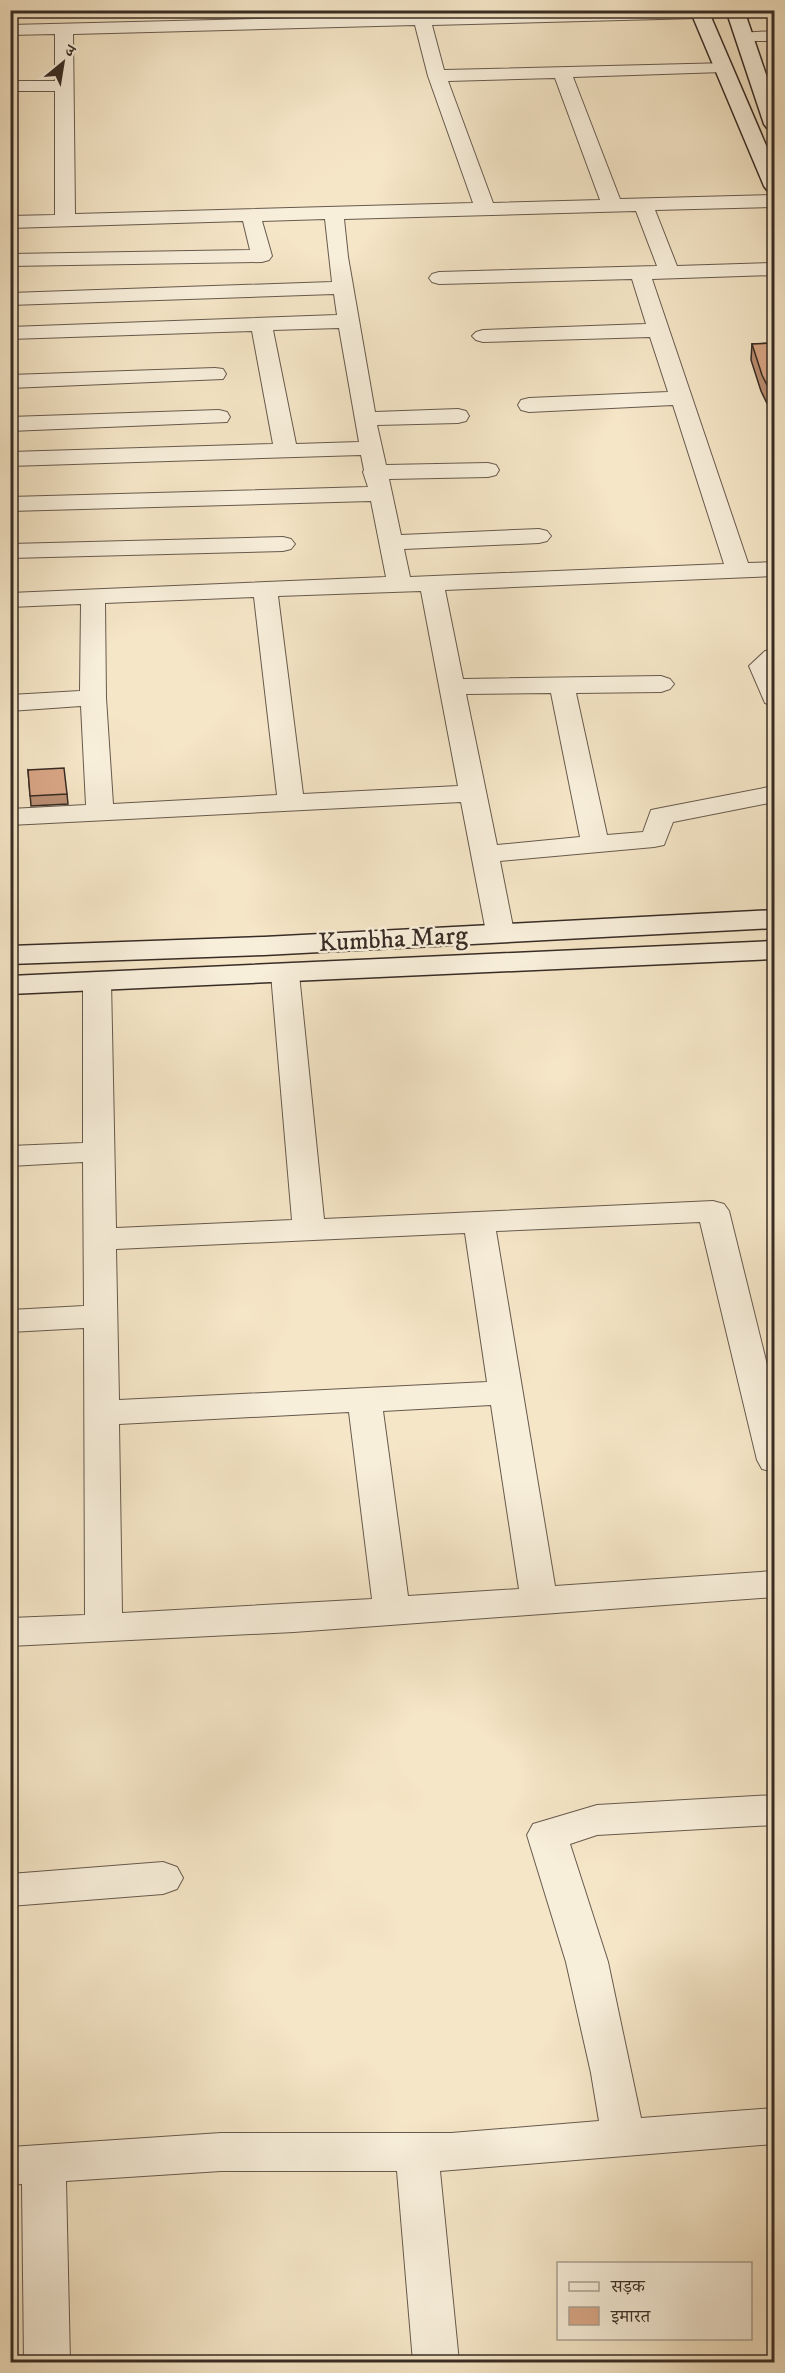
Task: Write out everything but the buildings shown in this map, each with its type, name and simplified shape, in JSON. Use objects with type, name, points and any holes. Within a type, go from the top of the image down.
[{"type":"street","points":[[699,11],[774,186]]},
{"type":"street","points":[[10,30],[63,29],[126,19],[736,11],[774,121]]},
{"type":"street","points":[[421,15],[436,76],[485,208]]},
{"type":"street","points":[[63,29],[65,220]]},
{"type":"street","points":[[745,37],[774,36]]},
{"type":"street","points":[[436,76],[723,67]]},
{"type":"street","points":[[562,72],[612,205]]},
{"type":"street","points":[[10,86],[64,86]]},
{"type":"street","points":[[10,222],[774,201]]},
{"type":"street","points":[[643,204],[669,272]]},
{"type":"street","points":[[334,213],[343,288],[365,420],[400,585]]},
{"type":"street","points":[[10,260],[262,256],[251,215]]},
{"type":"street","points":[[124,219],[132,259]]},
{"type":"street","points":[[84,259],[93,296]]},
{"type":"street","points":[[439,278],[774,269]]},
{"type":"street","points":[[640,273],[738,570]]},
{"type":"street","points":[[10,299],[343,288]]},
{"type":"street","points":[[10,333],[349,321]]},
{"type":"street","points":[[261,324],[286,451]]},
{"type":"street","points":[[210,326],[225,453]]},
{"type":"street","points":[[483,336],[659,330]]},
{"type":"street","points":[[10,382],[215,374]]},
{"type":"street","points":[[529,405],[681,398]]},
{"type":"street","points":[[365,420],[458,416]]},
{"type":"street","points":[[10,424],[219,417]]},
{"type":"street","points":[[10,459],[372,448]]},
{"type":"street","points":[[10,504],[99,501],[377,483],[488,470]]},
{"type":"street","points":[[97,549],[99,501]]},
{"type":"street","points":[[30,570],[93,597],[146,571],[282,534],[284,577],[276,589],[291,802]]},
{"type":"street","points":[[391,542],[539,536]]},
{"type":"street","points":[[10,600],[30,570],[97,549],[146,571],[276,589],[774,569]]},
{"type":"street","points":[[432,584],[471,793],[500,932]]},
{"type":"street","points":[[93,597],[93,698],[100,811]]},
{"type":"street","points":[[774,656],[762,666],[774,698]]},
{"type":"street","points":[[452,687],[661,684]]},
{"type":"street","points":[[562,686],[595,844]]},
{"type":"street","points":[[10,703],[93,698]]},
{"type":"street","points":[[10,817],[471,793]]},
{"type":"street","points":[[484,854],[654,839],[661,816],[774,794]]},
{"type":"street","name":"Kumbha Marg","points":[[10,955],[264,946],[774,919]]},
{"type":"street","name":"Kumbha Marg","points":[[10,985],[774,950]]},
{"type":"street","points":[[285,974],[309,1229]]},
{"type":"street","points":[[97,981],[104,1627]]},
{"type":"street","points":[[10,1156],[99,1152]]},
{"type":"street","points":[[100,1239],[713,1210],[774,1460]]},
{"type":"street","points":[[479,1222],[539,1601]]},
{"type":"street","points":[[10,1321],[101,1316]]},
{"type":"street","points":[[102,1413],[506,1393]]},
{"type":"street","points":[[365,1400],[392,1611]]},
{"type":"street","points":[[10,1632],[392,1611],[774,1584]]},
{"type":"street","points":[[623,2138],[612,2073],[587,1962],[547,1835],[597,1820],[774,1810]]},
{"type":"street","points":[[10,1890],[163,1878]]},
{"type":"street","points":[[47,2362],[27,2165],[221,2152],[451,2152],[774,2126]]},
{"type":"street","points":[[417,2152],[436,2362]]}]
